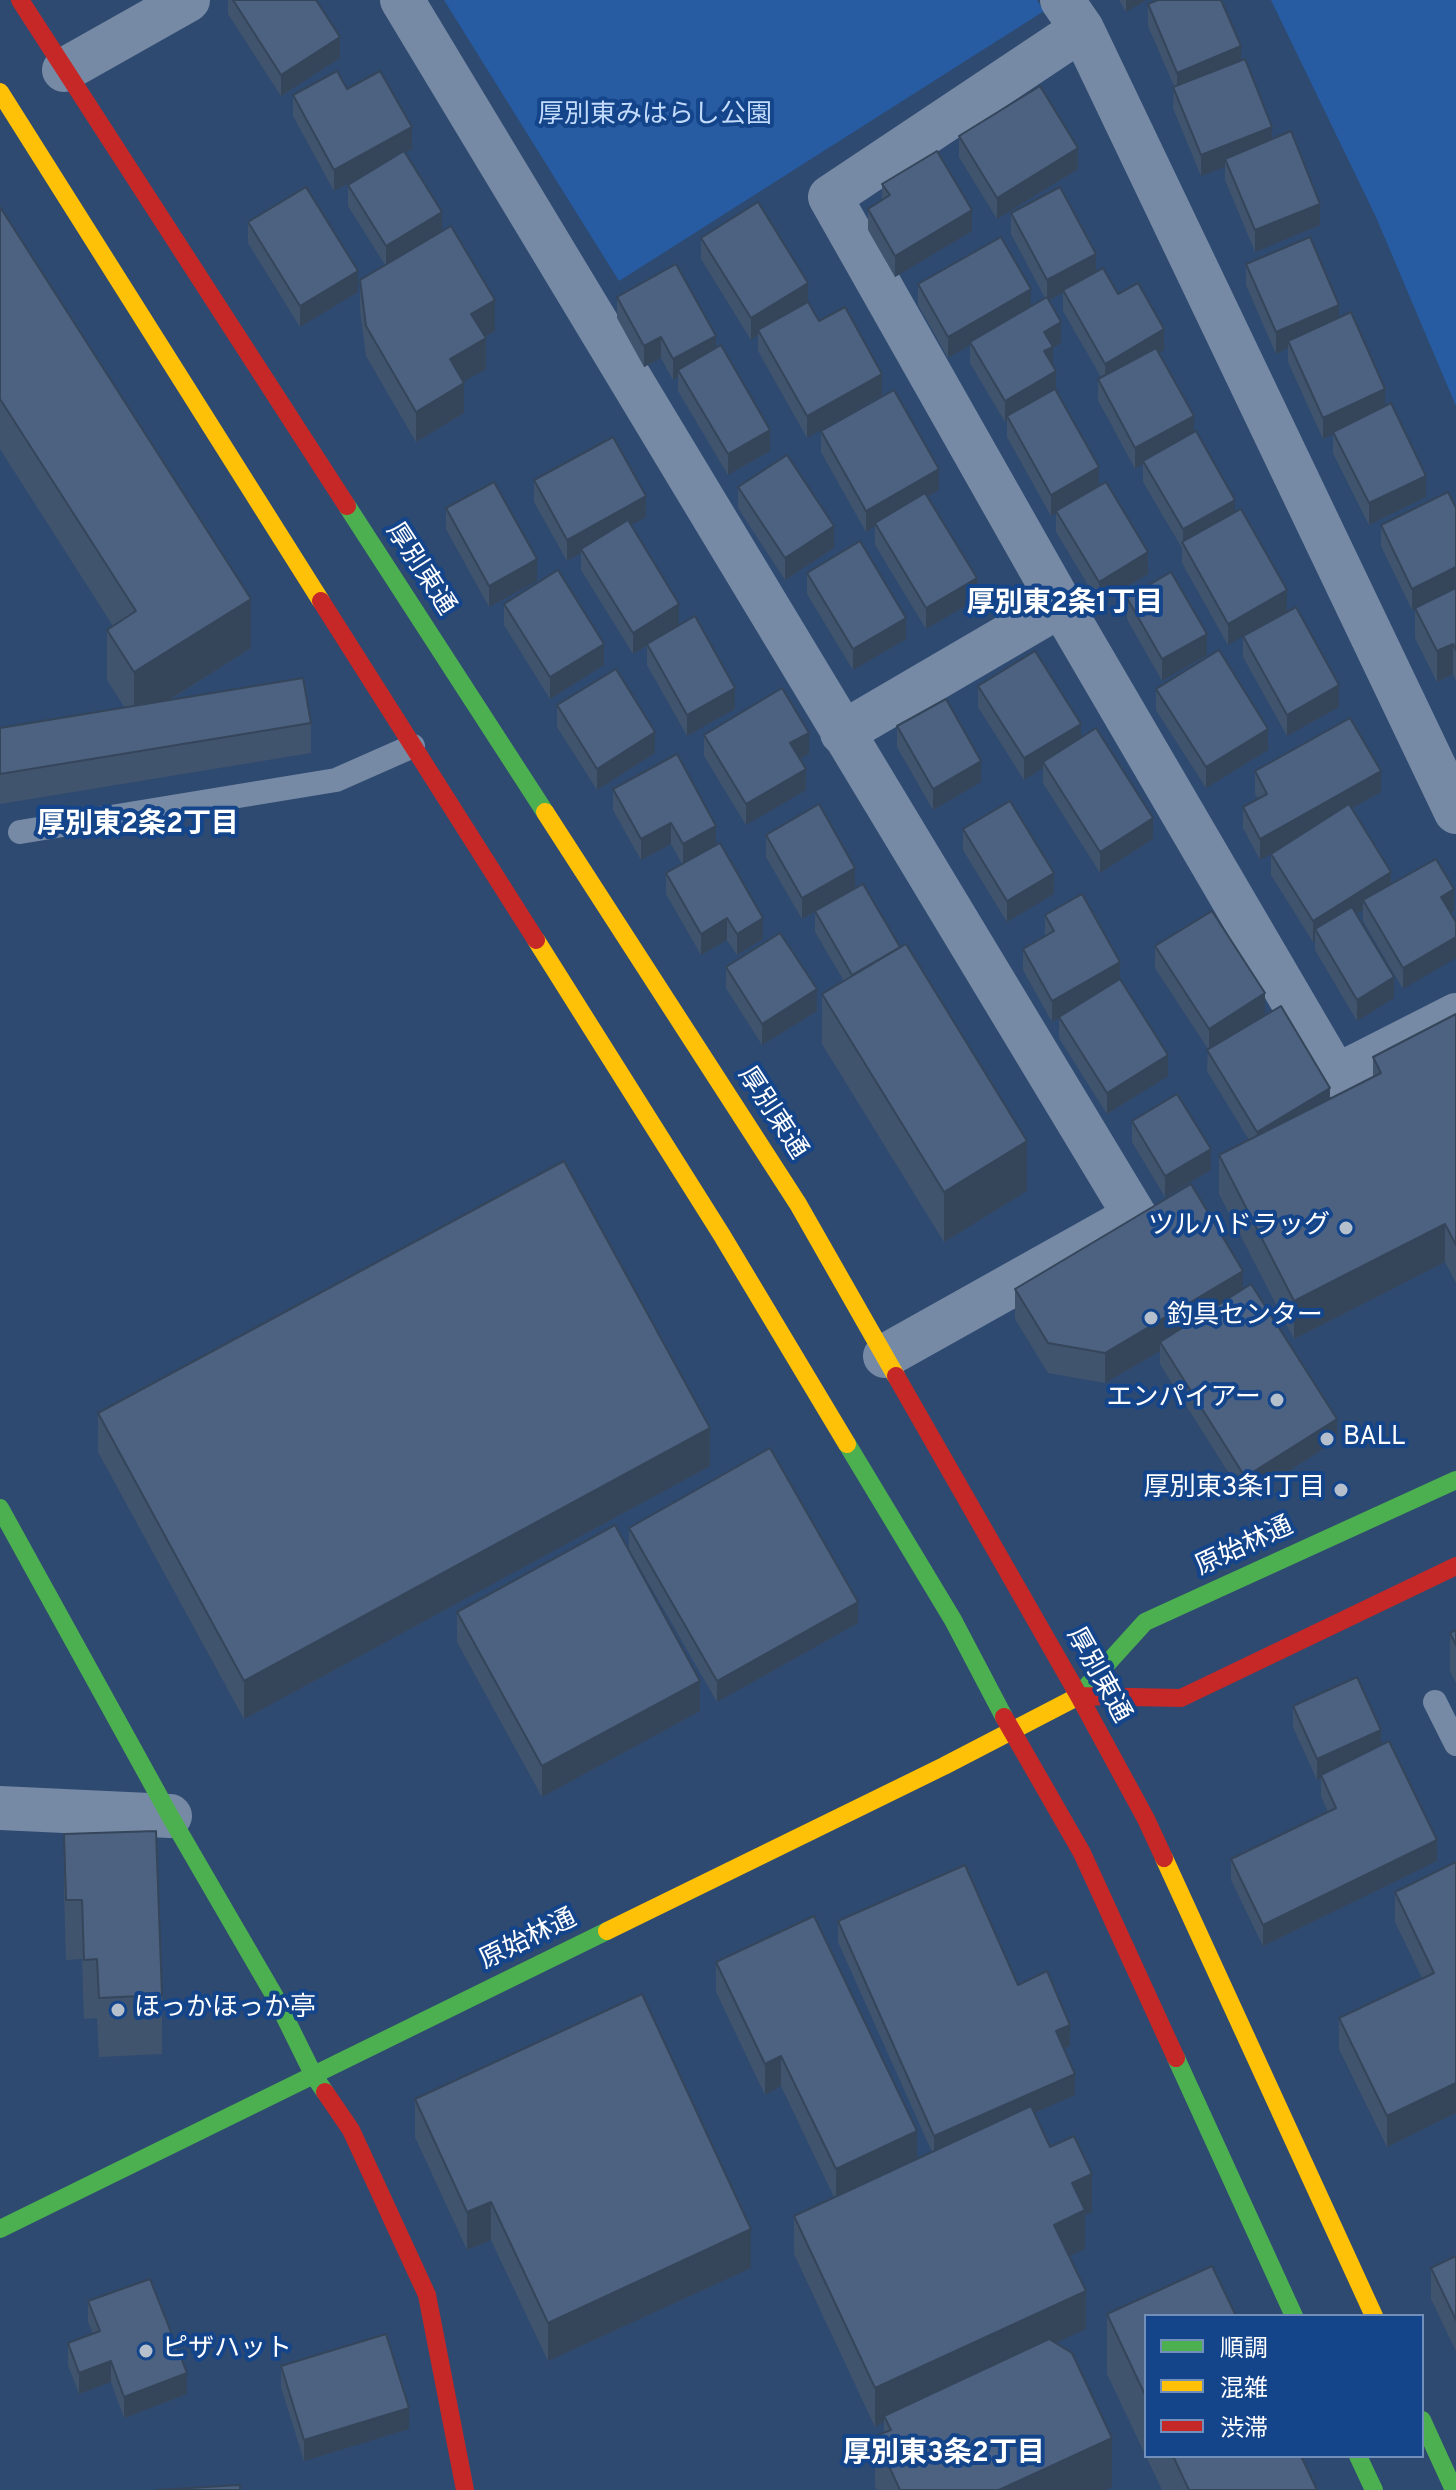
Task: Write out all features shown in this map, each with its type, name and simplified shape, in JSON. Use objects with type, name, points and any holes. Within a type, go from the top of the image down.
[{"type":"street","name":"厚別東通","points":[[20,0],[798,1204],[1146,1819],[1373,2314]]},
{"type":"street","points":[[64,70],[188,0]]},
{"type":"street","points":[[402,0],[1135,1216],[885,1356]]},
{"type":"street","points":[[1456,812],[1072,14],[830,197],[1061,605],[1336,1076],[1456,1015]]},
{"type":"street","points":[[0,92],[723,1237],[953,1620],[1011,1730],[1082,1853],[1293,2314]]},
{"type":"street","points":[[842,733],[1061,605]]},
{"type":"street","name":"原始林通","points":[[0,2229],[1079,1696],[1145,1622],[1456,1480]]},
{"type":"street","points":[[0,1508],[170,1816],[274,1995],[314,2076],[351,2130],[427,2295],[465,2490]]},
{"type":"street","name":"原始林通","points":[[1079,1696],[1181,1698],[1456,1566]]},
{"type":"street","points":[[0,1808],[170,1816]]},
{"type":"street","points":[[1424,2424],[1454,2490]]},
{"type":"street","points":[[1359,2458],[1374,2490]]},
{"type":"lane","points":[[20,832],[336,780],[413,746]]},
{"type":"lane","points":[[1435,1702],[1456,1744]]},
{"type":"green space","name":"厚別東みはらし公園","points":[[444,0],[1037,0],[1044,11],[619,281]]},
{"type":"green space","points":[[1271,0],[1456,0],[1456,406],[1376,217]]},
{"type":"building","points":[[233,0],[316,0],[340,37],[281,75]]},
{"type":"building","points":[[1158,0],[1221,0],[1241,46],[1177,73],[1148,4]]},
{"type":"building","points":[[1245,59],[1272,127],[1201,155],[1173,87]]},
{"type":"building","points":[[337,71],[347,89],[380,71],[412,127],[334,170],[293,95]]},
{"type":"building","points":[[1040,86],[1078,148],[997,198],[959,136]]},
{"type":"building","points":[[1291,131],[1320,204],[1255,230],[1225,159]]},
{"type":"building","points":[[404,151],[442,212],[386,246],[348,185]]},
{"type":"building","points":[[937,151],[972,210],[895,256],[868,209],[890,195],[882,184]]},
{"type":"building","points":[[306,187],[358,271],[300,306],[248,222]]},
{"type":"building","points":[[1060,187],[1096,254],[1047,280],[1011,213]]},
{"type":"building","points":[[758,202],[808,283],[751,318],[701,238]]},
{"type":"building","points":[[0,207],[251,599],[134,672],[107,630],[136,611],[0,399]]},
{"type":"building","points":[[451,226],[495,300],[471,314],[486,338],[450,359],[464,383],[416,412],[366,326],[360,280]]},
{"type":"building","points":[[1001,237],[1031,289],[948,337],[918,284]]},
{"type":"building","points":[[1310,237],[1339,305],[1276,332],[1246,264]]},
{"type":"building","points":[[676,264],[716,336],[673,359],[661,337],[644,346],[617,297]]},
{"type":"building","points":[[1103,268],[1118,294],[1138,283],[1164,329],[1105,364],[1063,290]]},
{"type":"building","points":[[1047,297],[1061,322],[1044,332],[1053,347],[1044,351],[1056,371],[1005,401],[970,342]]},
{"type":"building","points":[[808,302],[819,321],[845,307],[882,374],[807,416],[758,330]]},
{"type":"building","points":[[1351,312],[1385,389],[1323,418],[1288,341]]},
{"type":"building","points":[[721,345],[770,430],[728,454],[678,370]]},
{"type":"building","points":[[1156,348],[1194,416],[1135,448],[1098,379]]},
{"type":"building","points":[[1055,389],[1099,467],[1051,495],[1007,416]]},
{"type":"building","points":[[894,390],[939,469],[866,511],[821,431]]},
{"type":"building","points":[[1391,403],[1426,476],[1369,503],[1333,432]]},
{"type":"building","points":[[1196,431],[1235,500],[1183,529],[1143,461]]},
{"type":"building","points":[[613,437],[646,496],[567,540],[534,480]]},
{"type":"building","points":[[787,455],[834,526],[785,558],[738,487]]},
{"type":"building","points":[[494,482],[537,559],[489,586],[446,508]]},
{"type":"building","points":[[1106,482],[1148,552],[1099,582],[1056,511]]},
{"type":"building","points":[[1448,492],[1456,508],[1456,567],[1412,589],[1381,525]]},
{"type":"building","points":[[925,493],[977,578],[926,608],[875,523]]},
{"type":"building","points":[[1241,509],[1287,590],[1228,624],[1182,542]]},
{"type":"building","points":[[628,520],[679,604],[633,633],[581,549]]},
{"type":"building","points":[[860,541],[906,618],[853,649],[807,573]]},
{"type":"building","points":[[558,570],[604,644],[550,677],[504,604]]},
{"type":"building","points":[[1171,572],[1207,634],[1162,659],[1127,598]]},
{"type":"building","points":[[1456,588],[1456,650],[1453,644],[1437,651],[1415,608]]},
{"type":"building","points":[[1296,607],[1339,685],[1287,715],[1243,636]]},
{"type":"building","points":[[695,616],[735,688],[687,715],[647,644]]},
{"type":"building","points":[[1219,650],[1268,729],[1206,767],[1156,689]]},
{"type":"building","points":[[1035,651],[1081,724],[1024,758],[978,686]]},
{"type":"building","points":[[616,669],[655,732],[597,769],[557,705]]},
{"type":"building","points":[[303,678],[311,723],[0,774],[0,728]]},
{"type":"building","points":[[782,688],[809,733],[790,743],[806,769],[746,804],[704,735]]},
{"type":"building","points":[[946,699],[981,761],[933,789],[897,726]]},
{"type":"building","points":[[1350,718],[1381,771],[1260,839],[1243,807],[1267,794],[1255,771]]},
{"type":"building","points":[[1096,728],[1153,818],[1100,852],[1043,762]]},
{"type":"building","points":[[677,754],[716,826],[683,844],[671,823],[641,839],[613,789]]},
{"type":"building","points":[[1010,801],[1054,873],[1007,901],[963,829]]},
{"type":"building","points":[[819,804],[855,868],[802,898],[766,835]]},
{"type":"building","points":[[1349,804],[1391,872],[1313,921],[1271,854]]},
{"type":"building","points":[[720,843],[763,918],[737,934],[727,918],[701,934],[666,873]]},
{"type":"building","points":[[1436,859],[1454,889],[1441,897],[1456,922],[1456,937],[1403,968],[1363,900]]},
{"type":"building","points":[[863,884],[900,947],[852,975],[815,911]]},
{"type":"building","points":[[1082,894],[1120,962],[1052,1001],[1023,949],[1054,931],[1045,915]]},
{"type":"building","points":[[1352,907],[1394,977],[1357,1000],[1315,929]]},
{"type":"building","points":[[1212,911],[1265,993],[1209,1029],[1155,946]]},
{"type":"building","points":[[780,933],[817,989],[762,1024],[726,967]]},
{"type":"building","points":[[906,944],[1027,1141],[944,1192],[822,994]]},
{"type":"building","points":[[1120,979],[1168,1055],[1107,1093],[1059,1017]]},
{"type":"building","points":[[1281,1006],[1330,1088],[1257,1132],[1207,1050]]},
{"type":"building","name":"ツルハドラッグ","points":[[1456,1014],[1456,1245],[1445,1224],[1294,1301],[1219,1155],[1381,1073],[1373,1057]]},
{"type":"building","points":[[1177,1094],[1211,1149],[1165,1176],[1132,1121]]},
{"type":"building","points":[[564,1161],[710,1428],[244,1681],[98,1413]]},
{"type":"building","points":[[1191,1184],[1243,1271],[1105,1353],[1048,1343],[1015,1289]]},
{"type":"building","points":[[1251,1284],[1337,1419],[1245,1477],[1160,1342]]},
{"type":"building","points":[[770,1448],[858,1602],[717,1681],[629,1528]]},
{"type":"building","points":[[615,1525],[700,1681],[542,1766],[457,1612]]},
{"type":"building","points":[[1456,1630],[1456,1645],[1450,1633]]},
{"type":"building","points":[[1357,1677],[1381,1730],[1317,1759],[1293,1706]]},
{"type":"building","points":[[1389,1741],[1437,1840],[1263,1925],[1231,1859],[1336,1808],[1321,1775]]},
{"type":"building","points":[[156,1831],[162,1995],[99,1998],[97,1959],[84,1960],[82,1900],[66,1900],[64,1834]]},
{"type":"building","points":[[1456,1862],[1456,2083],[1387,2116],[1339,2018],[1434,1973],[1395,1892]]},
{"type":"building","points":[[965,1865],[1018,1985],[1047,1971],[1070,2025],[1056,2031],[1075,2074],[934,2136],[838,1921]]},
{"type":"building","points":[[814,1916],[917,2131],[836,2169],[781,2056],[765,2064],[716,1962]]},
{"type":"building","points":[[642,1994],[751,2229],[548,2323],[491,2202],[467,2212],[415,2099]]},
{"type":"building","points":[[1031,2106],[1050,2147],[1074,2136],[1092,2174],[1072,2183],[1085,2210],[1054,2225],[1086,2291],[875,2388],[794,2216]]},
{"type":"building","points":[[1456,2256],[1456,2320],[1431,2268]]},
{"type":"building","points":[[1212,2266],[1235,2314],[1144,2314],[1144,2393],[1107,2314]]},
{"type":"building","points":[[150,2279],[187,2373],[124,2397],[111,2361],[79,2373],[68,2343],[100,2331],[88,2301]]},
{"type":"building","points":[[386,2334],[409,2408],[304,2440],[281,2366]]},
{"type":"building","points":[[1049,2339],[1072,2353],[1112,2438],[999,2490],[900,2490],[875,2436],[891,2430],[884,2416]]},
{"type":"building","points":[[1174,2458],[1302,2458],[1317,2490],[1189,2490]]},
{"type":"building","points":[[240,2485],[240,2490],[156,2490]]},
{"type":"traffic: fast","points":[[347,506],[545,812]]},
{"type":"traffic: fast","points":[[847,1444],[953,1620],[1004,1717]]},
{"type":"traffic: fast","points":[[1077,1697],[1145,1622],[1456,1480]]},
{"type":"traffic: fast","points":[[0,1508],[170,1816],[274,1995],[325,2092]]},
{"type":"traffic: fast","points":[[0,2229],[607,1931]]},
{"type":"traffic: fast","points":[[1176,2058],[1293,2314]]},
{"type":"traffic: fast","points":[[1424,2424],[1454,2490]]},
{"type":"traffic: fast","points":[[1359,2458],[1374,2490]]},
{"type":"traffic: slow","points":[[0,92],[321,601]]},
{"type":"traffic: slow","points":[[545,812],[798,1204],[896,1376]]},
{"type":"traffic: slow","points":[[536,940],[723,1237],[847,1444]]},
{"type":"traffic: slow","points":[[607,1931],[944,1766],[1077,1697]]},
{"type":"traffic: slow","points":[[1164,1858],[1373,2314]]},
{"type":"traffic: jam","points":[[20,0],[347,506]]},
{"type":"traffic: jam","points":[[321,601],[536,940]]},
{"type":"traffic: jam","points":[[896,1376],[1079,1696],[1164,1858]]},
{"type":"traffic: jam","points":[[1079,1696],[1181,1698],[1456,1566]]},
{"type":"traffic: jam","points":[[1004,1717],[1082,1853],[1176,2058]]},
{"type":"traffic: jam","points":[[325,2092],[351,2130],[427,2295],[465,2490]]},
{"type":"place","name":"ツルハドラッグ","points":[[1346,1228]]},
{"type":"place","name":"釣具センター","points":[[1151,1318]]},
{"type":"place","name":"エンパイアー","points":[[1277,1400]]},
{"type":"place","name":"BALL","points":[[1327,1439]]},
{"type":"place","name":"厚別東3条1丁目","points":[[1341,1490]]},
{"type":"place","name":"ほっかほっか亭","points":[[118,2010]]},
{"type":"place","name":"ピザハット","points":[[146,2351]]},
{"type":"district","name":"厚別東2条1丁目","points":[[1065,605]]},
{"type":"district","name":"厚別東2条2丁目","points":[[138,826]]},
{"type":"district","name":"厚別東3条2丁目","points":[[944,2455]]}]
